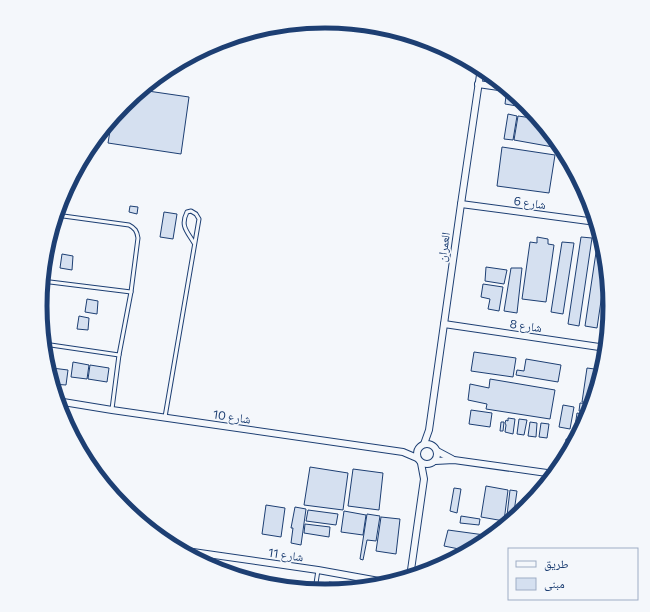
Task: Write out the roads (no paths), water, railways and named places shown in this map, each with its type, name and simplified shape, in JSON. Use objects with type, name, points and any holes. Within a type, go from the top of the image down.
[{"type":"street","name":"العمران","points":[[421,446],[430,430],[480,75]]},
{"type":"street","points":[[478,84],[496,87]]},
{"type":"street","name":"شارع 6","points":[[461,204],[589,221]]},
{"type":"street","name":"شارع 8","points":[[444,324],[600,347]]},
{"type":"street","name":"شارع 10","points":[[65,402],[403,452],[419,461]]},
{"type":"street","name":"العمران","points":[[430,430],[435,449]]},
{"type":"street","points":[[424,479],[416,455],[421,446],[430,444],[435,449],[454,460]]},
{"type":"street","name":"شارع 10","points":[[403,452],[421,446]]},
{"type":"street","points":[[411,570],[424,479],[437,456],[435,449]]},
{"type":"street","points":[[419,461],[424,465],[433,462],[454,460],[547,473]]},
{"type":"street","name":"شارع 11","points":[[197,553],[318,570],[373,580]]},
{"type":"lane","points":[[165,417],[194,243],[198,219],[196,214],[191,211],[187,212],[184,218],[184,225],[194,243]]},
{"type":"lane","points":[[62,216],[129,225],[133,227],[138,234],[131,292],[119,355],[112,410]]},
{"type":"lane","points":[[48,282],[131,292]]},
{"type":"lane","points":[[49,345],[119,355]]},
{"type":"lane","points":[[316,583],[318,570]]}]
